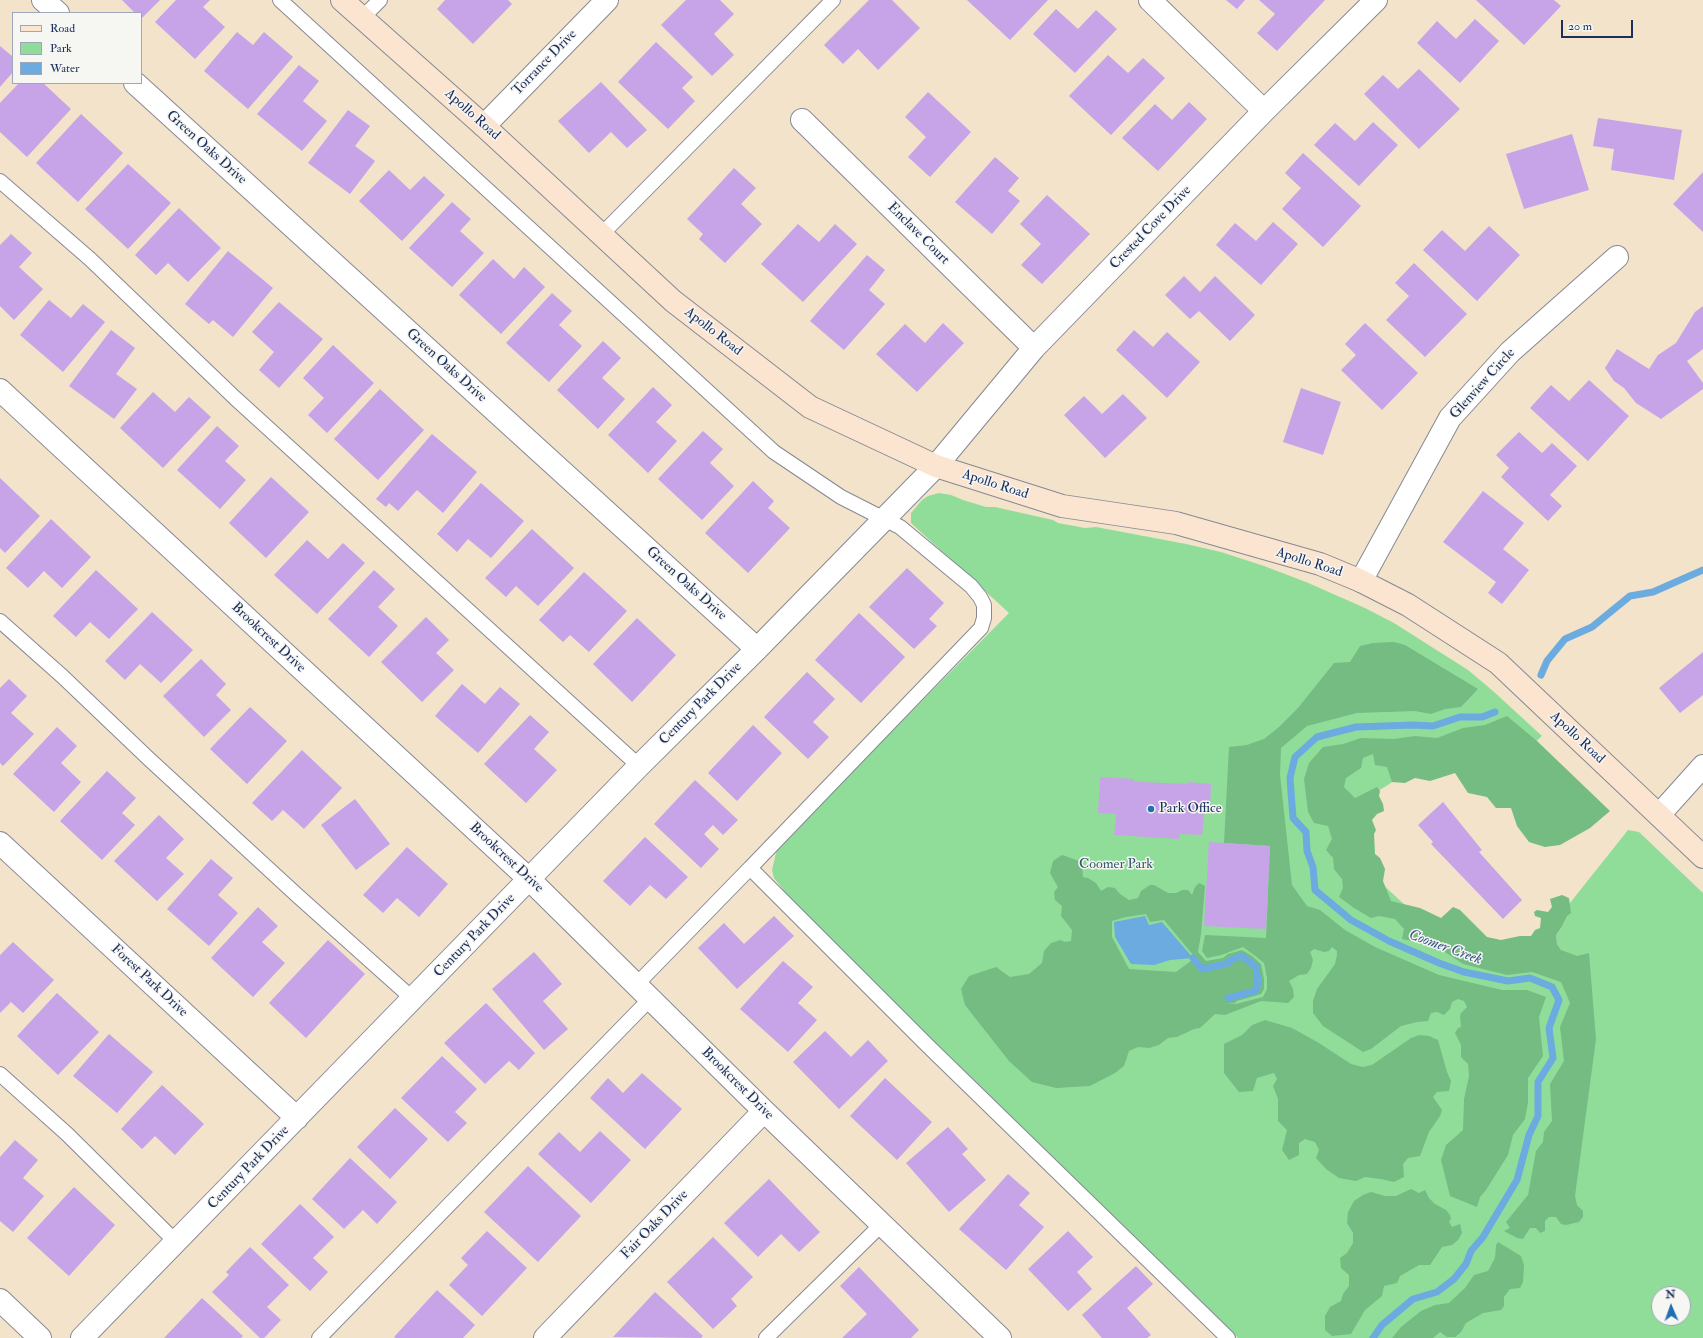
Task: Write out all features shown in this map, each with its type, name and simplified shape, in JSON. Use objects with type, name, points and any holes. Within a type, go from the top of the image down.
[{"type":"street","points":[[43,0],[57,12]]},
{"type":"street","name":"Apollo Road","points":[[342,0],[484,126],[673,301],[810,407],[936,466],[1062,506],[1176,523],[1320,564],[1361,581],[1408,605],[1498,663],[1703,857]]},
{"type":"street","name":"Torrance Drive","points":[[484,126],[607,0]]},
{"type":"street","points":[[1150,0],[1264,112]]},
{"type":"street","name":"Crested Cove Drive","points":[[936,466],[1034,348],[1264,112],[1376,0]]},
{"type":"street","name":"Green Oaks Drive","points":[[136,84],[757,648]]},
{"type":"street","name":"Enclave Court","points":[[802,120],[1034,348]]},
{"type":"street","name":"Glenview Circle","points":[[1361,581],[1450,418],[1510,352],[1618,257]]},
{"type":"street","name":"Brookcrest Drive","points":[[0,390],[530,880],[996,1337]]},
{"type":"street","name":"Century Park Drive","points":[[82,1338],[530,880],[639,766],[936,466]]},
{"type":"street","points":[[1659,815],[1703,766]]},
{"type":"street","name":"Forest Park Drive","points":[[0,843],[297,1118]]},
{"type":"street","name":"Fair Oaks Drive","points":[[545,1338],[764,1111]]},
{"type":"street","points":[[0,1300],[40,1338]]},
{"type":"lane","points":[[280,0],[774,452],[840,497],[900,527],[971,586],[980,597],[984,606],[984,618],[981,628],[750,868],[643,992],[319,1338]]},
{"type":"lane","points":[[362,18],[380,0]]},
{"type":"lane","points":[[602,235],[833,0]]},
{"type":"lane","points":[[0,181],[90,259],[235,398],[639,766]]},
{"type":"lane","points":[[0,621],[62,676],[184,791],[413,999]]},
{"type":"lane","points":[[750,868],[927,1045],[1228,1338]]},
{"type":"lane","points":[[0,1074],[67,1134],[176,1242]]},
{"type":"lane","points":[[766,1338],[882,1224]]},
{"type":"green space","name":"Coomer Park","points":[[939,493],[951,495],[986,507],[995,507],[1053,520],[1058,523],[1085,528],[1096,527],[1186,544],[1221,552],[1264,566],[1306,582],[1365,608],[1394,623],[1468,670],[1493,691],[1542,736],[1504,771],[1415,768],[1370,796],[1370,873],[1417,916],[1492,948],[1561,950],[1557,944],[1556,935],[1561,928],[1562,913],[1628,830],[1639,832],[1703,893],[1703,1338],[1238,1338],[799,910],[774,878],[772,870],[777,849],[1009,613],[911,523],[911,513],[922,500],[928,496]]},
{"type":"green space","points":[[1394,642],[1405,645],[1478,689],[1461,707],[1445,709],[1431,714],[1415,711],[1357,713],[1307,726],[1281,748],[1280,775],[1292,885],[1307,906],[1320,910],[1345,930],[1375,947],[1439,975],[1502,990],[1527,990],[1546,997],[1539,1017],[1543,1056],[1528,1078],[1528,1102],[1525,1119],[1513,1135],[1508,1155],[1480,1197],[1477,1207],[1450,1196],[1441,1160],[1446,1145],[1463,1130],[1464,1099],[1469,1076],[1468,1064],[1461,1057],[1461,1045],[1455,1033],[1458,1028],[1461,1027],[1461,1013],[1467,1007],[1464,1001],[1458,999],[1452,1002],[1450,1009],[1444,1015],[1437,1012],[1431,1013],[1428,1021],[1401,1026],[1371,1049],[1363,1052],[1323,1026],[1313,1013],[1313,1001],[1317,989],[1335,964],[1337,955],[1337,951],[1332,947],[1329,951],[1324,952],[1314,949],[1310,952],[1313,960],[1311,968],[1307,974],[1299,975],[1289,981],[1293,989],[1294,997],[1288,1003],[1261,1001],[1225,1015],[1215,1014],[1200,1028],[1194,1029],[1177,1037],[1168,1038],[1159,1045],[1149,1048],[1138,1047],[1129,1051],[1124,1066],[1115,1073],[1090,1086],[1056,1088],[1032,1082],[1009,1061],[965,1005],[961,989],[969,976],[996,967],[1010,977],[1029,974],[1042,963],[1044,951],[1051,943],[1060,940],[1065,942],[1071,941],[1072,930],[1061,916],[1062,906],[1055,900],[1054,892],[1058,887],[1050,873],[1053,861],[1062,855],[1082,862],[1083,877],[1096,883],[1101,891],[1108,887],[1115,888],[1120,894],[1129,900],[1138,898],[1141,891],[1150,885],[1154,885],[1168,893],[1188,890],[1192,895],[1195,887],[1199,883],[1205,886],[1198,952],[1206,961],[1223,958],[1228,954],[1242,950],[1252,956],[1261,964],[1264,989],[1261,994],[1237,1001],[1235,1003],[1227,1003],[1236,1004],[1263,997],[1267,989],[1267,978],[1264,963],[1254,955],[1243,947],[1221,955],[1207,958],[1202,951],[1205,935],[1266,938],[1270,846],[1224,843],[1229,747],[1247,745],[1264,739],[1279,727],[1298,708],[1334,663],[1350,662],[1360,646],[1373,643]],"holes":[[[1146,914],[1150,922],[1164,920],[1203,967],[1225,962],[1243,954],[1258,967],[1259,983],[1256,992],[1226,1000],[1225,998],[1254,989],[1256,983],[1254,969],[1242,958],[1232,961],[1227,966],[1201,970],[1192,960],[1176,972],[1129,969],[1112,937],[1112,921]]]},
{"type":"green space","points":[[1507,716],[1537,741],[1610,811],[1590,828],[1560,845],[1545,847],[1529,842],[1517,826],[1511,808],[1496,808],[1487,797],[1468,793],[1455,773],[1430,781],[1415,778],[1405,783],[1392,782],[1387,767],[1375,765],[1373,754],[1363,758],[1361,768],[1346,778],[1344,787],[1355,798],[1377,787],[1380,791],[1379,796],[1383,804],[1384,811],[1377,814],[1372,820],[1376,830],[1374,834],[1375,854],[1380,858],[1385,869],[1383,881],[1391,901],[1420,908],[1441,918],[1453,907],[1460,910],[1487,937],[1501,940],[1520,936],[1531,936],[1535,930],[1540,928],[1541,918],[1535,916],[1534,912],[1537,910],[1548,912],[1552,907],[1550,899],[1562,895],[1569,898],[1571,913],[1567,916],[1556,935],[1557,944],[1561,950],[1577,956],[1589,953],[1596,1039],[1575,1196],[1577,1205],[1583,1211],[1583,1217],[1579,1222],[1566,1225],[1561,1224],[1556,1217],[1549,1217],[1545,1221],[1545,1231],[1540,1233],[1536,1228],[1530,1228],[1523,1239],[1517,1238],[1504,1231],[1510,1228],[1506,1222],[1528,1195],[1536,1151],[1543,1142],[1544,1132],[1552,1121],[1550,1084],[1564,1061],[1560,1027],[1570,1003],[1561,982],[1532,972],[1507,975],[1463,964],[1442,950],[1426,944],[1402,939],[1404,929],[1395,919],[1379,916],[1371,918],[1339,897],[1343,888],[1342,879],[1334,869],[1333,858],[1326,850],[1332,839],[1328,826],[1314,823],[1308,812],[1304,779],[1309,763],[1323,747],[1343,744],[1361,738],[1394,739],[1415,736],[1437,738],[1463,728],[1485,725]]},
{"type":"green space","points":[[1265,1020],[1292,1028],[1319,1043],[1351,1064],[1363,1067],[1372,1065],[1411,1038],[1419,1035],[1429,1036],[1438,1040],[1451,1081],[1449,1091],[1437,1092],[1433,1097],[1442,1110],[1440,1116],[1429,1132],[1420,1156],[1408,1158],[1403,1164],[1404,1177],[1394,1182],[1365,1177],[1356,1181],[1339,1178],[1326,1169],[1316,1158],[1319,1150],[1315,1142],[1305,1139],[1299,1143],[1299,1155],[1289,1160],[1282,1150],[1287,1130],[1278,1121],[1278,1099],[1273,1086],[1277,1079],[1274,1073],[1257,1078],[1253,1091],[1239,1092],[1224,1073],[1224,1044],[1242,1035],[1252,1025]]},
{"type":"green space","points":[[1411,1189],[1419,1193],[1425,1190],[1429,1198],[1435,1204],[1446,1210],[1450,1215],[1451,1219],[1449,1222],[1452,1227],[1460,1224],[1462,1233],[1458,1240],[1452,1245],[1442,1247],[1430,1265],[1419,1265],[1400,1276],[1397,1283],[1384,1286],[1382,1296],[1365,1310],[1351,1334],[1332,1336],[1325,1330],[1325,1316],[1330,1307],[1341,1301],[1343,1294],[1349,1286],[1349,1275],[1341,1268],[1340,1258],[1347,1253],[1353,1243],[1353,1233],[1347,1223],[1348,1212],[1354,1201],[1371,1192],[1385,1196],[1396,1196]]},
{"type":"green space","points":[[1498,1242],[1521,1256],[1524,1265],[1523,1282],[1520,1288],[1510,1289],[1504,1297],[1504,1306],[1501,1310],[1483,1313],[1466,1323],[1461,1332],[1455,1337],[1447,1337],[1440,1332],[1433,1338],[1392,1338],[1401,1327],[1421,1311],[1435,1305],[1449,1303],[1465,1288],[1474,1275],[1488,1271],[1495,1258],[1496,1245]]},
{"type":"water","points":[[1145,916],[1149,925],[1162,922],[1193,958],[1170,960],[1154,965],[1131,964],[1115,937],[1114,922]]},
{"type":"building","points":[[122,0],[160,0],[142,18],[142,12],[134,12]]},
{"type":"building","points":[[176,0],[210,0],[203,7],[225,27],[195,59],[155,22]]},
{"type":"building","points":[[445,0],[508,0],[512,4],[473,44],[437,9]]},
{"type":"building","points":[[686,0],[720,0],[734,14],[714,34],[734,55],[712,76],[661,25]]},
{"type":"building","points":[[869,0],[892,0],[920,28],[878,70],[858,49],[843,64],[824,45]]},
{"type":"building","points":[[967,0],[1048,0],[1010,40]]},
{"type":"building","points":[[1226,0],[1245,0],[1237,9]]},
{"type":"building","points":[[1259,0],[1325,0],[1277,51],[1257,33],[1275,14]]},
{"type":"building","points":[[1476,0],[1554,0],[1561,6],[1524,45]]},
{"type":"building","points":[[1056,9],[1078,29],[1096,10],[1117,29],[1075,73],[1033,34]]},
{"type":"building","points":[[1475,19],[1499,41],[1460,83],[1417,43],[1437,21],[1456,39]]},
{"type":"building","points":[[237,32],[253,45],[264,32],[293,57],[248,109],[204,71]]},
{"type":"building","points":[[656,42],[693,77],[682,88],[695,101],[668,129],[618,82]]},
{"type":"building","points":[[0,46],[12,56],[12,73],[0,87]]},
{"type":"building","points":[[1108,55],[1128,73],[1143,58],[1165,78],[1111,135],[1069,96]]},
{"type":"building","points":[[299,65],[319,81],[303,101],[327,121],[302,151],[257,114]]},
{"type":"building","points":[[1419,69],[1460,109],[1419,149],[1364,94],[1383,75],[1398,89]]},
{"type":"building","points":[[601,82],[647,130],[627,148],[611,132],[589,153],[558,121]]},
{"type":"building","points":[[18,84],[44,84],[71,109],[27,157],[0,132],[0,103]]},
{"type":"building","points":[[928,92],[971,132],[930,177],[908,157],[926,137],[905,117]]},
{"type":"building","points":[[1189,102],[1207,119],[1158,171],[1122,138],[1155,104],[1172,120]]},
{"type":"building","points":[[348,110],[370,126],[355,146],[375,161],[350,194],[308,163]]},
{"type":"building","points":[[81,114],[123,153],[78,202],[36,163]]},
{"type":"building","points":[[1598,118],[1682,130],[1674,180],[1611,170],[1614,149],[1593,146]]},
{"type":"building","points":[[1373,122],[1398,145],[1359,186],[1314,145],[1335,123],[1355,141]]},
{"type":"building","points":[[1572,134],[1589,190],[1524,209],[1506,154]]},
{"type":"building","points":[[1303,153],[1361,206],[1323,247],[1282,209],[1301,188],[1285,173]]},
{"type":"building","points":[[995,157],[1019,178],[1008,191],[1020,201],[992,234],[955,202]]},
{"type":"building","points":[[128,164],[171,203],[128,249],[85,209]]},
{"type":"building","points":[[734,168],[756,188],[741,204],[762,224],[725,263],[699,239],[703,234],[687,219]]},
{"type":"building","points":[[389,170],[410,190],[424,176],[445,195],[402,241],[359,201]]},
{"type":"building","points":[[1703,172],[1703,232],[1673,204]]},
{"type":"building","points":[[1047,195],[1090,234],[1042,284],[1021,265],[1041,244],[1020,224]]},
{"type":"building","points":[[452,202],[471,219],[460,231],[484,253],[452,287],[409,248]]},
{"type":"building","points":[[179,208],[221,248],[188,282],[168,263],[156,275],[135,255]]},
{"type":"building","points":[[1273,222],[1298,244],[1261,285],[1216,245],[1235,223],[1256,241]]},
{"type":"building","points":[[798,224],[819,242],[835,224],[857,244],[803,302],[761,264]]},
{"type":"building","points":[[1489,226],[1520,255],[1477,301],[1423,250],[1442,230],[1465,251]]},
{"type":"building","points":[[11,234],[32,253],[19,267],[43,289],[14,320],[0,306],[0,245]]},
{"type":"building","points":[[228,251],[273,288],[233,337],[213,320],[209,324],[185,304]]},
{"type":"building","points":[[867,255],[885,270],[869,290],[885,304],[844,350],[810,321]]},
{"type":"building","points":[[493,259],[514,279],[524,267],[545,287],[501,334],[459,295]]},
{"type":"building","points":[[1414,263],[1467,314],[1425,357],[1386,320],[1409,296],[1395,283]]},
{"type":"building","points":[[1184,276],[1200,292],[1215,276],[1255,315],[1230,341],[1199,311],[1190,319],[1165,295]]},
{"type":"building","points":[[552,293],[572,311],[559,325],[582,346],[549,382],[506,343]]},
{"type":"building","points":[[49,300],[71,318],[83,304],[105,322],[63,372],[20,335]]},
{"type":"building","points":[[279,302],[323,339],[279,388],[259,370],[274,352],[252,332]]},
{"type":"building","points":[[1703,306],[1703,349],[1687,361],[1703,383],[1703,389],[1661,419],[1636,403],[1624,388],[1614,381],[1605,368],[1617,349],[1649,369],[1658,355],[1676,343],[1695,312]]},
{"type":"building","points":[[943,323],[964,343],[917,392],[876,354],[905,324],[925,343]]},
{"type":"building","points":[[1365,323],[1418,373],[1382,410],[1341,370],[1356,355],[1345,344]]},
{"type":"building","points":[[111,330],[135,348],[116,374],[137,389],[114,419],[69,386]]},
{"type":"building","points":[[1134,330],[1153,347],[1167,332],[1200,362],[1167,398],[1116,350]]},
{"type":"building","points":[[603,341],[621,358],[602,378],[625,399],[598,429],[557,390]]},
{"type":"building","points":[[333,345],[374,383],[327,433],[308,415],[324,398],[303,378]]},
{"type":"building","points":[[1589,380],[1629,416],[1588,461],[1530,408],[1551,385],[1569,401]]},
{"type":"building","points":[[653,387],[672,405],[656,422],[677,441],[648,473],[608,435]]},
{"type":"building","points":[[1301,388],[1341,402],[1323,455],[1283,442]]},
{"type":"building","points":[[380,389],[424,430],[378,480],[334,439]]},
{"type":"building","points":[[153,392],[175,412],[189,397],[211,417],[163,468],[120,428]]},
{"type":"building","points":[[1123,394],[1147,418],[1105,458],[1064,415],[1084,396],[1102,414]]},
{"type":"building","points":[[217,426],[239,446],[225,461],[246,480],[220,509],[177,470]]},
{"type":"building","points":[[703,431],[723,449],[710,463],[734,486],[702,520],[658,479]]},
{"type":"building","points":[[1519,432],[1542,453],[1552,443],[1577,466],[1550,495],[1562,506],[1548,521],[1501,477],[1509,468],[1496,455]]},
{"type":"building","points":[[432,434],[477,472],[443,513],[417,490],[398,511],[389,503],[386,507],[376,499]]},
{"type":"building","points":[[271,477],[309,512],[266,558],[229,523]]},
{"type":"building","points":[[0,478],[40,516],[5,553],[0,548]]},
{"type":"building","points":[[753,481],[774,501],[768,508],[790,528],[748,573],[705,533]]},
{"type":"building","points":[[481,483],[524,521],[491,558],[468,539],[457,552],[437,534]]},
{"type":"building","points":[[1483,491],[1524,523],[1503,549],[1529,570],[1502,604],[1488,593],[1496,582],[1443,542]]},
{"type":"building","points":[[51,519],[91,557],[62,588],[44,571],[28,588],[6,568]]},
{"type":"building","points":[[532,529],[574,568],[538,606],[516,586],[506,597],[485,578]]},
{"type":"building","points":[[307,540],[328,559],[343,543],[365,563],[317,614],[274,575]]},
{"type":"building","points":[[907,568],[944,603],[929,619],[937,626],[914,649],[869,607]]},
{"type":"building","points":[[96,570],[138,609],[109,639],[90,622],[76,637],[53,616]]},
{"type":"building","points":[[374,570],[395,589],[378,607],[398,626],[369,657],[328,619]]},
{"type":"building","points":[[584,572],[627,611],[589,652],[570,635],[563,642],[539,620]]},
{"type":"building","points":[[152,612],[193,650],[161,683],[140,664],[125,680],[105,661]]},
{"type":"building","points":[[859,613],[905,657],[861,703],[815,660]]},
{"type":"building","points":[[426,617],[449,640],[436,653],[454,670],[422,702],[381,662]]},
{"type":"building","points":[[637,618],[676,655],[632,702],[593,664]]},
{"type":"building","points":[[1703,652],[1703,695],[1680,713],[1659,688]]},
{"type":"building","points":[[201,659],[226,684],[216,695],[231,710],[204,737],[163,696]]},
{"type":"building","points":[[807,672],[835,699],[813,722],[829,737],[808,759],[764,717]]},
{"type":"building","points":[[9,679],[27,696],[11,713],[34,734],[3,766],[0,763],[0,688]]},
{"type":"building","points":[[462,684],[485,704],[500,687],[520,704],[478,753],[435,716]]},
{"type":"building","points":[[250,707],[287,741],[247,784],[210,749]]},
{"type":"building","points":[[530,715],[549,732],[534,749],[557,770],[526,803],[484,764]]},
{"type":"building","points":[[753,725],[782,753],[737,801],[708,773]]},
{"type":"building","points":[[57,727],[77,746],[61,763],[81,782],[54,812],[13,774]]},
{"type":"building","points":[[302,750],[342,788],[304,829],[283,810],[272,821],[252,803]]},
{"type":"building","points":[[107,771],[136,798],[122,813],[135,825],[102,860],[60,821]]},
{"type":"building","name":"Park Office","points":[[1100,777],[1134,779],[1134,781],[1142,782],[1188,784],[1188,782],[1211,784],[1210,805],[1205,805],[1202,835],[1180,834],[1179,839],[1114,835],[1116,814],[1098,813]]},
{"type":"building","points":[[695,780],[738,820],[723,835],[713,825],[704,834],[719,849],[701,868],[654,824]]},
{"type":"building","points":[[355,799],[390,844],[356,870],[321,825]]},
{"type":"building","points":[[1443,802],[1482,850],[1479,852],[1522,900],[1503,919],[1431,844],[1433,842],[1418,825]]},
{"type":"building","points":[[159,815],[184,839],[166,858],[184,874],[157,901],[114,861]]},
{"type":"building","points":[[645,837],[688,877],[666,899],[650,885],[630,906],[603,881]]},
{"type":"building","name":"Park Office","points":[[1209,842],[1270,846],[1266,929],[1204,926]]},
{"type":"building","points":[[407,847],[448,884],[419,917],[397,898],[383,913],[363,895]]},
{"type":"building","points":[[211,859],[233,878],[218,895],[238,913],[209,946],[167,909]]},
{"type":"building","points":[[258,907],[278,926],[262,942],[285,963],[253,997],[211,958]]},
{"type":"building","points":[[774,916],[794,936],[737,989],[698,948],[724,923],[744,944]]},
{"type":"building","points":[[328,940],[365,974],[306,1038],[269,1003]]},
{"type":"building","points":[[13,942],[54,980],[23,1013],[11,1002],[0,1013],[0,955]]},
{"type":"building","points":[[534,952],[562,984],[543,1001],[568,1029],[544,1050],[492,989]]},
{"type":"building","points":[[783,961],[813,987],[798,1003],[817,1020],[788,1052],[740,1009]]},
{"type":"building","points":[[57,993],[99,1032],[58,1075],[17,1036]]},
{"type":"building","points":[[486,1003],[535,1053],[519,1070],[509,1061],[485,1084],[444,1043]]},
{"type":"building","points":[[825,1031],[851,1057],[868,1040],[888,1061],[839,1109],[793,1062]]},
{"type":"building","points":[[109,1034],[153,1072],[117,1113],[73,1076]]},
{"type":"building","points":[[442,1056],[477,1089],[455,1112],[467,1123],[448,1142],[401,1098]]},
{"type":"building","points":[[642,1073],[682,1109],[645,1149],[590,1098],[608,1078],[623,1093]]},
{"type":"building","points":[[885,1078],[932,1122],[897,1160],[850,1116]]},
{"type":"building","points":[[162,1085],[204,1124],[175,1155],[155,1136],[142,1149],[121,1129]]},
{"type":"building","points":[[395,1108],[428,1139],[390,1179],[357,1147]]},
{"type":"building","points":[[948,1127],[968,1149],[962,1154],[986,1180],[949,1212],[906,1163]]},
{"type":"building","points":[[600,1131],[631,1160],[591,1203],[538,1154],[559,1132],[580,1152]]},
{"type":"building","points":[[15,1140],[38,1160],[23,1178],[44,1196],[13,1232],[0,1221],[0,1157]]},
{"type":"building","points":[[350,1158],[397,1202],[377,1224],[363,1210],[344,1229],[312,1199]]},
{"type":"building","points":[[528,1166],[581,1216],[538,1262],[484,1212]]},
{"type":"building","points":[[1008,1174],[1030,1193],[1019,1205],[1044,1227],[1006,1270],[959,1229]]},
{"type":"building","points":[[769,1179],[820,1232],[799,1252],[781,1234],[758,1257],[724,1223]]},
{"type":"building","points":[[74,1187],[115,1225],[69,1276],[27,1238]]},
{"type":"building","points":[[300,1204],[334,1237],[313,1258],[328,1272],[310,1291],[261,1244]]},
{"type":"building","points":[[487,1231],[527,1268],[482,1316],[449,1285],[468,1265],[461,1258]]},
{"type":"building","points":[[1068,1231],[1093,1257],[1077,1272],[1092,1289],[1068,1311],[1028,1269]]},
{"type":"building","points":[[713,1237],[753,1277],[731,1299],[737,1306],[713,1329],[667,1282]]},
{"type":"building","points":[[250,1247],[289,1285],[267,1307],[281,1320],[264,1338],[260,1338],[212,1292],[229,1275],[226,1272]]},
{"type":"building","points":[[1136,1266],[1153,1284],[1127,1308],[1151,1335],[1147,1338],[1102,1338],[1082,1315]]},
{"type":"building","points":[[859,1267],[919,1330],[911,1338],[842,1338],[867,1314],[840,1286]]},
{"type":"building","points":[[437,1290],[475,1325],[463,1338],[394,1337]]},
{"type":"building","points":[[655,1292],[703,1336],[701,1338],[613,1337]]},
{"type":"building","points":[[202,1298],[243,1336],[241,1338],[164,1338]]},
{"type":"waterway","name":"Coomer Creek","points":[[1541,675],[1547,661],[1565,639],[1592,627],[1630,596],[1653,592],[1703,570]]},
{"type":"waterway","name":"Coomer Creek","points":[[1373,1338],[1382,1325],[1413,1299],[1437,1292],[1454,1279],[1466,1264],[1471,1251],[1483,1237],[1517,1180],[1529,1135],[1538,1116],[1538,1082],[1553,1058],[1549,1028],[1559,1000],[1552,987],[1530,978],[1508,981],[1464,972],[1439,963],[1389,941],[1351,920],[1315,890],[1313,867],[1307,851],[1306,832],[1293,818],[1290,778],[1295,757],[1317,737],[1356,727],[1413,725],[1433,726],[1460,717],[1482,717],[1495,712]]},
{"type":"waterway","points":[[1193,958],[1202,969],[1226,964],[1231,960],[1242,956],[1256,967],[1258,984],[1255,991],[1228,998]]},
{"type":"place","name":"Park Office","points":[[1151,809]]}]
